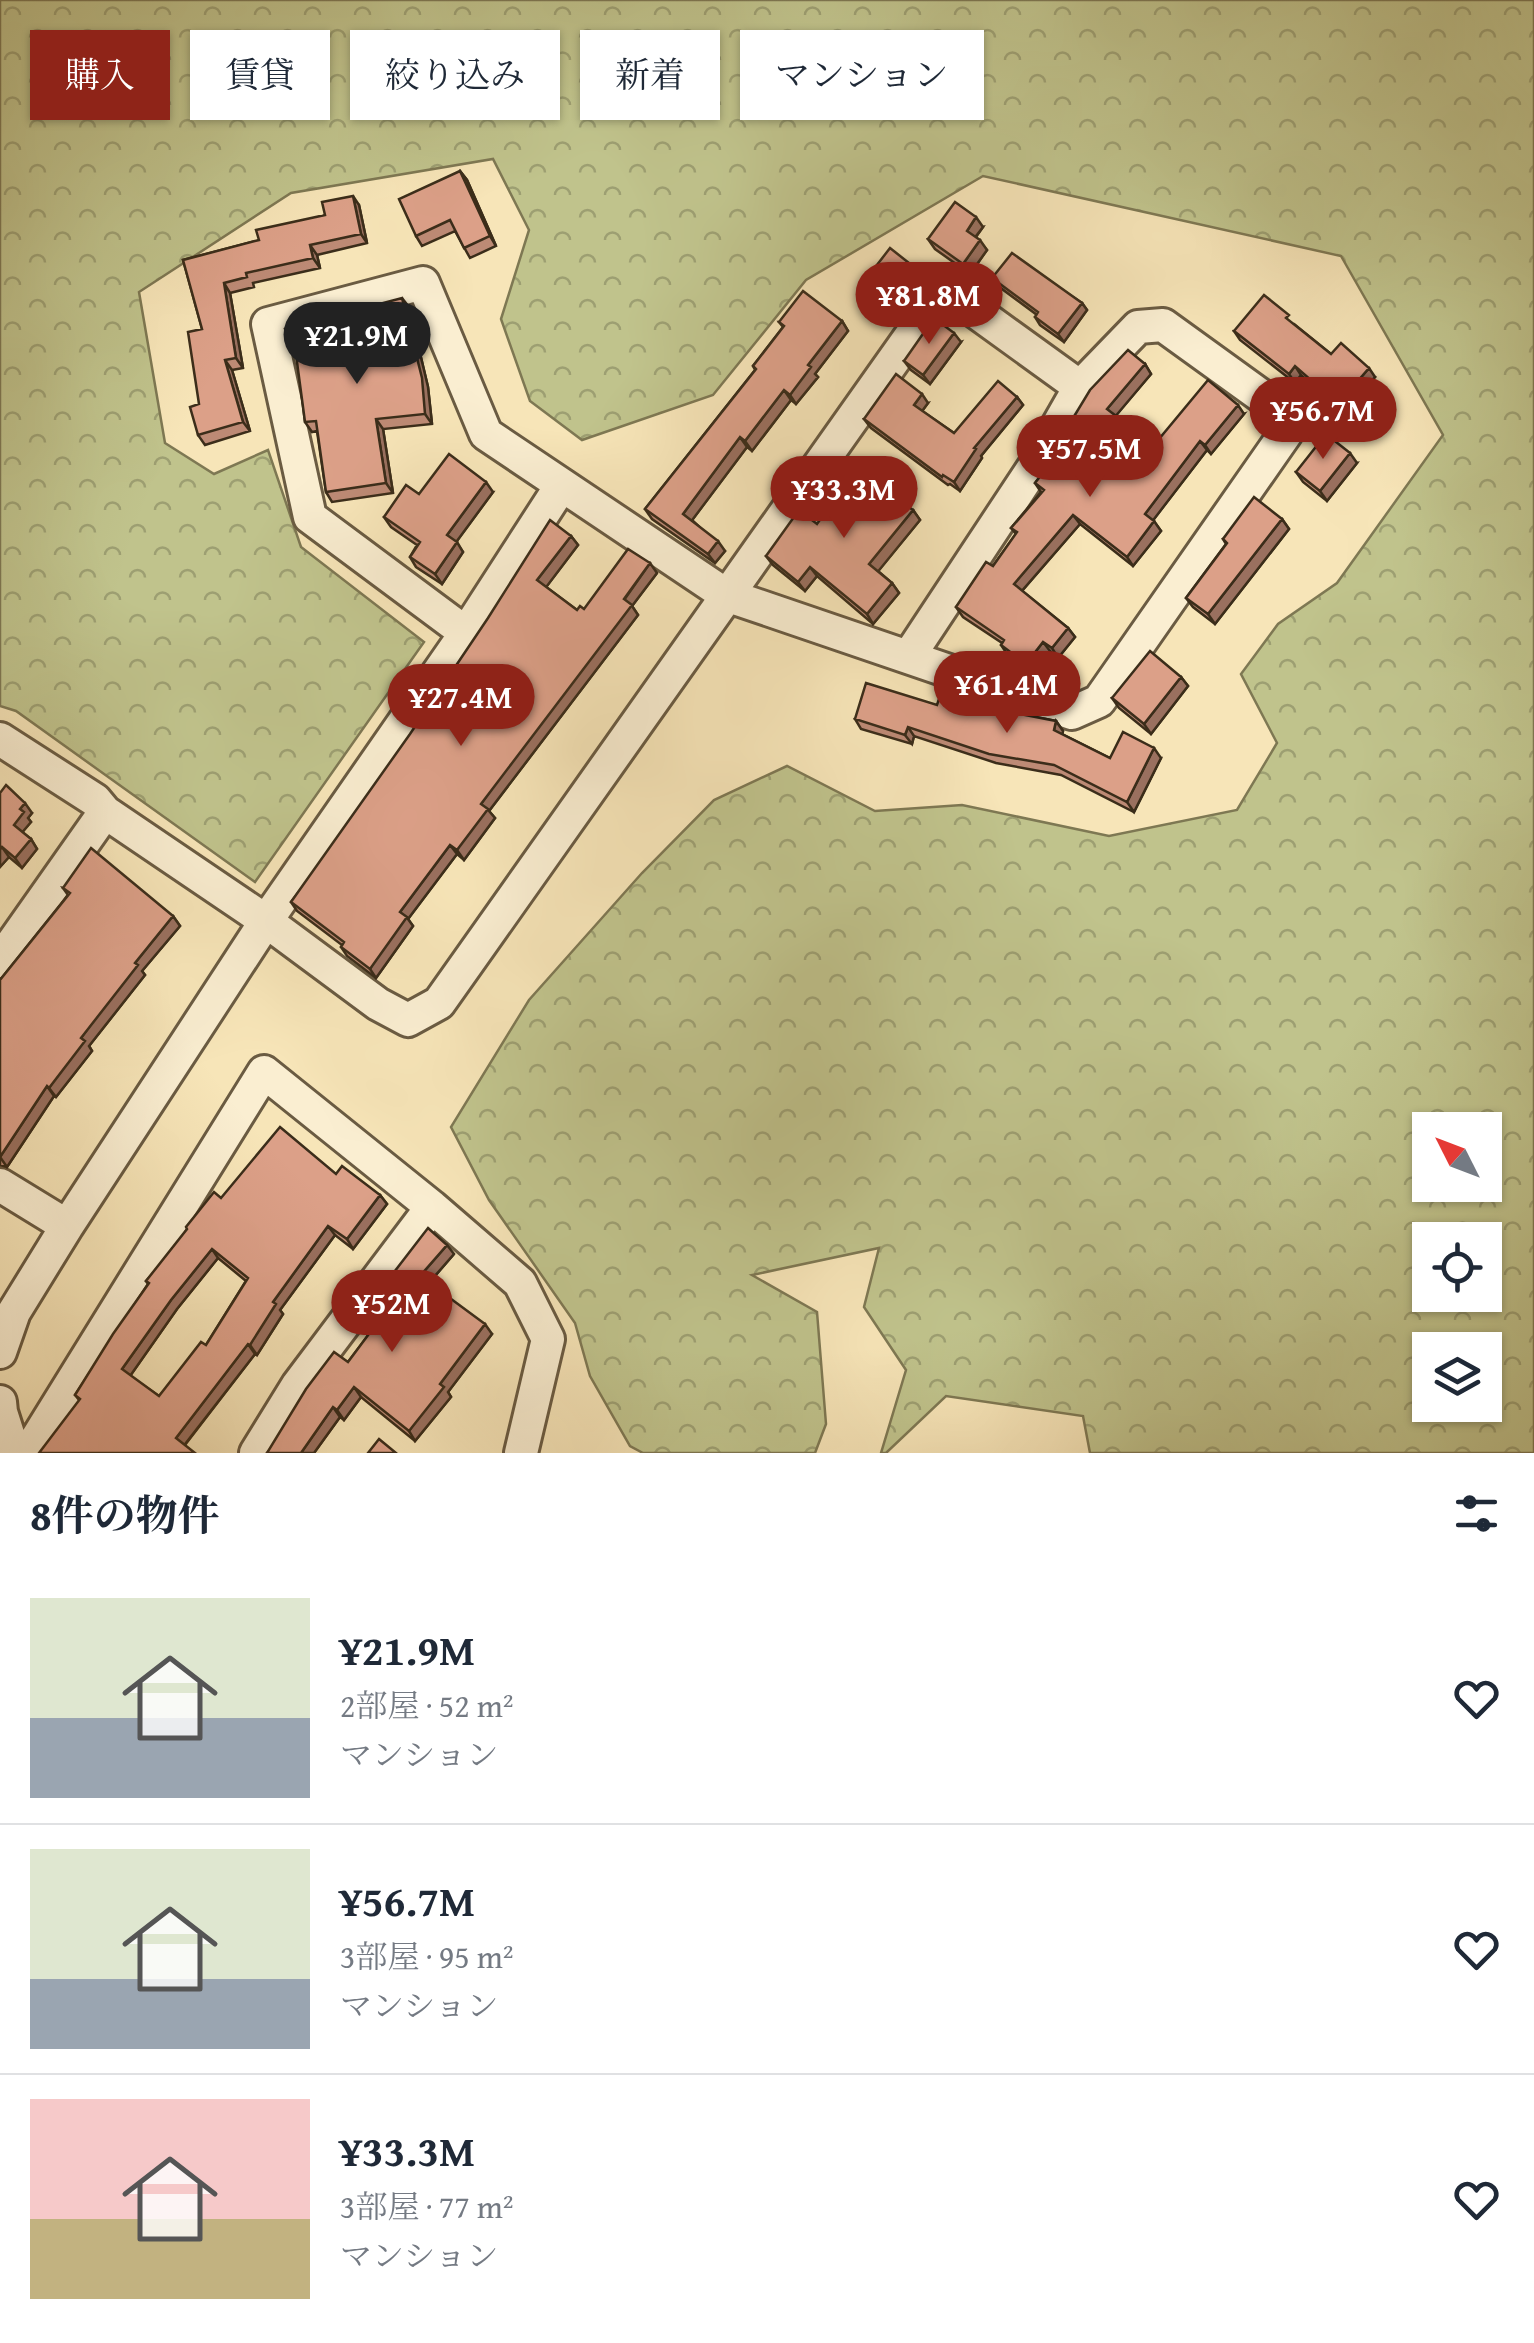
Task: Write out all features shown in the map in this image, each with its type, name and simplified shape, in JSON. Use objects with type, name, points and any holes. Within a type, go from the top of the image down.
[{"type":"street","points":[[466,632],[310,517],[268,324],[424,283],[486,434],[561,486],[726,595],[1072,712],[1099,701],[1286,432],[1278,408],[1162,325],[1138,327],[1080,387],[1036,464],[909,656]]},
{"type":"street","points":[[0,740],[95,800],[106,812],[378,1004],[408,1020],[439,1003],[932,306],[957,298],[1080,387]]},
{"type":"street","points":[[0,1352],[14,1312],[67,1226],[266,922],[466,632],[561,486]]},
{"type":"street","points":[[0,961],[106,812]]},
{"type":"street","points":[[28,1453],[264,1072],[520,1283],[548,1339],[521,1453]]},
{"type":"street","points":[[0,1185],[67,1226]]},
{"type":"street","points":[[256,1453],[298,1386],[432,1207]]},
{"type":"street","points":[[0,1402],[14,1453]]},
{"type":"green space","points":[[0,0],[1534,0],[1534,1453],[1090,1453],[1083,1416],[946,1396],[886,1453],[881,1453],[906,1370],[864,1307],[879,1248],[752,1275],[817,1312],[826,1424],[815,1453],[643,1453],[630,1446],[590,1376],[575,1323],[489,1200],[451,1127],[529,1000],[642,873],[714,800],[787,766],[875,811],[962,805],[1109,836],[1237,810],[1277,743],[1241,674],[1278,624],[1337,583],[1443,435],[1341,256],[983,176],[806,280],[713,395],[582,440],[530,401],[501,319],[529,230],[493,159],[291,193],[139,292],[165,443],[214,474],[268,450],[301,547],[424,642],[255,882],[16,711],[0,706]]},
{"type":"building","points":[[460,171],[490,236],[464,248],[450,220],[416,236],[399,199]]},
{"type":"building","points":[[353,196],[361,234],[310,245],[313,258],[246,273],[247,277],[224,283],[236,358],[225,360],[243,422],[198,435],[190,407],[199,404],[188,332],[202,329],[183,260],[259,240],[256,230],[325,215],[322,202]]},
{"type":"building","points":[[955,202],[976,217],[967,231],[980,240],[963,264],[928,239]]},
{"type":"building","points":[[890,248],[914,267],[885,305],[860,287]]},
{"type":"building","points":[[1012,253],[1082,303],[1058,334],[1035,317],[1038,312],[992,278]]},
{"type":"building","points":[[803,291],[842,321],[790,395],[784,390],[745,441],[740,437],[683,514],[718,541],[708,554],[645,509],[756,369],[753,366],[784,326],[779,322]]},
{"type":"building","points":[[1264,295],[1331,354],[1341,343],[1369,368],[1338,404],[1295,366],[1289,374],[1234,331]]},
{"type":"building","points":[[402,298],[422,378],[425,414],[376,419],[386,483],[326,492],[316,421],[305,422],[295,347],[291,349],[285,329]]},
{"type":"building","points":[[934,318],[954,333],[923,375],[904,361]]},
{"type":"building","points":[[1128,350],[1145,364],[1107,409],[1154,445],[1208,380],[1238,405],[1205,445],[1200,441],[1145,514],[1154,521],[1127,557],[1073,515],[1014,584],[1068,628],[1052,648],[1043,642],[1026,664],[1001,645],[1004,640],[956,607],[986,562],[993,566],[1017,532],[1011,528],[1044,490],[1035,483],[1074,433],[1067,428],[1090,390]]},
{"type":"building","points":[[896,374],[922,394],[914,405],[954,433],[998,381],[1017,397],[974,448],[954,482],[864,419]]},
{"type":"building","points":[[1326,434],[1350,453],[1320,491],[1296,472]]},
{"type":"building","points":[[449,454],[486,482],[447,535],[457,542],[435,574],[410,557],[420,542],[384,517],[406,485],[419,494]]},
{"type":"building","points":[[855,470],[913,510],[869,564],[892,583],[867,614],[810,567],[798,582],[766,556],[799,510],[817,524]]},
{"type":"building","points":[[1254,497],[1282,519],[1208,614],[1186,598],[1227,543],[1223,539]]},
{"type":"building","points":[[550,520],[571,536],[537,580],[577,610],[580,606],[584,609],[628,549],[650,563],[624,599],[632,605],[481,804],[488,809],[457,850],[450,845],[400,912],[407,917],[370,969],[341,947],[344,942],[291,902],[410,734]]},
{"type":"building","points":[[1150,651],[1181,677],[1144,724],[1112,698]]},
{"type":"building","points":[[866,683],[937,705],[943,687],[982,699],[980,706],[1056,721],[1054,730],[1110,758],[1123,732],[1154,748],[1127,802],[1054,765],[989,754],[908,727],[905,735],[855,719]]},
{"type":"building","points":[[6,785],[25,803],[20,809],[24,812],[14,825],[31,839],[15,858],[0,849],[0,793]]},
{"type":"building","points":[[91,848],[173,916],[81,1038],[85,1041],[47,1086],[0,1157],[0,980],[70,893],[63,888]]},
{"type":"building","points":[[280,1127],[336,1174],[342,1166],[380,1195],[347,1239],[328,1226],[273,1302],[276,1304],[250,1345],[176,1438],[195,1453],[39,1453],[80,1399],[75,1395],[149,1283],[146,1281],[214,1192],[221,1198]],"holes":[[[212,1249],[248,1278],[206,1345],[201,1342],[159,1396],[122,1369]]]},
{"type":"building","points":[[428,1228],[447,1245],[420,1276],[485,1324],[440,1384],[444,1387],[409,1431],[354,1387],[337,1410],[333,1407],[301,1453],[267,1453],[334,1352],[348,1362],[401,1291],[388,1280]]},
{"type":"building","points":[[379,1439],[396,1453],[368,1453]]}]
